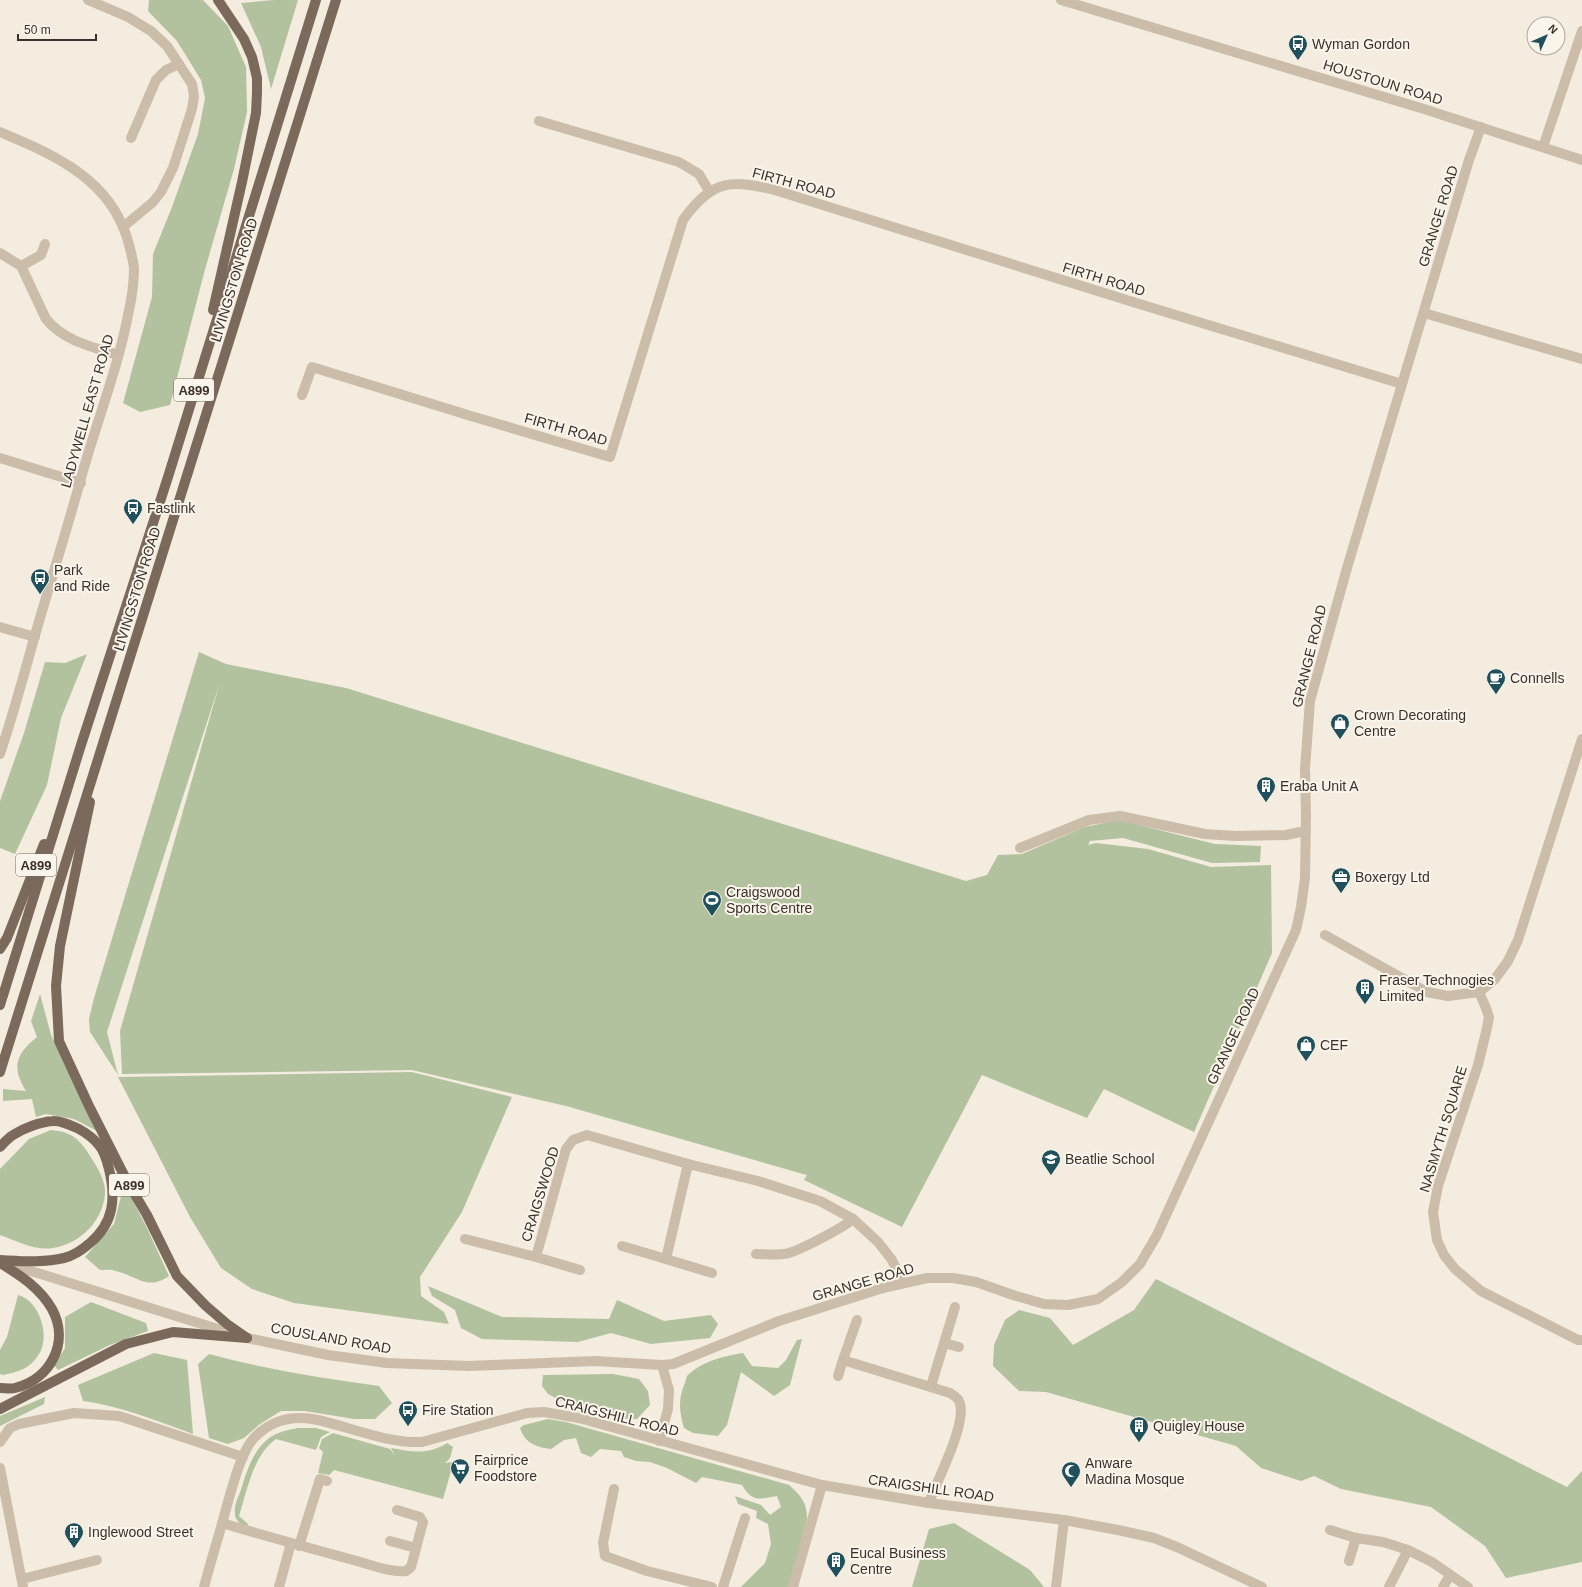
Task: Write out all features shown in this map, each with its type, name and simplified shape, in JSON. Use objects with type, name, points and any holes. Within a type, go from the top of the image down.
[{"type":"main road","points":[[195,386],[242,182],[256,113],[257,78],[252,57],[244,39],[218,0]]},
{"type":"main road","name":"LIVINGSTON ROAD","points":[[0,1005],[70,780],[168,477],[316,0]]},
{"type":"main road","name":"LIVINGSTON ROAD","points":[[0,1072],[336,0]]},
{"type":"main road","name":"A899","points":[[96,764],[86,823],[60,946],[56,986],[59,1040],[89,1106],[128,1183],[147,1215],[177,1276],[206,1306],[227,1324],[247,1338]]},
{"type":"main road","name":"A899","points":[[0,949],[6,938],[70,780]]},
{"type":"main road","name":"A899","points":[[0,1148],[13,1135],[37,1124],[54,1121],[72,1126],[87,1134],[99,1144],[102,1149],[108,1162],[114,1199],[107,1224],[95,1239],[81,1250],[65,1258],[49,1261],[0,1262]]},
{"type":"main road","points":[[0,1262],[28,1282],[43,1296],[53,1310],[60,1331],[57,1351],[48,1368],[38,1377],[25,1384],[14,1388],[0,1388]]},
{"type":"main road","points":[[0,1409],[126,1344],[173,1332],[247,1338]]},
{"type":"street","points":[[88,0],[128,17],[150,31],[167,46],[192,84],[194,96],[192,109],[173,168],[161,192],[153,202],[124,227]]},
{"type":"street","name":"HOUSTOUN ROAD","points":[[1060,0],[1078,3],[1424,109],[1582,160]]},
{"type":"street","points":[[1543,147],[1582,31]]},
{"type":"street","points":[[131,138],[156,80],[166,70],[179,64]]},
{"type":"street","points":[[539,121],[679,162],[699,174],[709,191]]},
{"type":"street","name":"GRANGE ROAD","points":[[662,1365],[673,1364],[779,1321],[903,1283],[927,1278],[953,1278],[976,1282],[1044,1304],[1068,1306],[1098,1299],[1122,1282],[1140,1264],[1157,1234],[1296,930],[1305,878],[1305,769],[1310,701],[1347,568],[1469,160],[1481,127]]},
{"type":"street","name":"LADYWELL EAST ROAD","points":[[0,132],[40,149],[83,174],[100,191],[124,227],[134,267],[130,310],[118,355],[0,754]]},
{"type":"street","name":"FIRTH ROAD","points":[[302,395],[312,367],[610,457],[683,220],[695,203],[709,191],[725,185],[740,183],[778,191],[1402,384]]},
{"type":"street","points":[[21,266],[40,255],[45,244]]},
{"type":"street","points":[[0,253],[6,255],[21,266],[46,319],[50,324],[67,337],[84,345],[118,355]]},
{"type":"street","points":[[1424,313],[1582,359]]},
{"type":"street","points":[[0,458],[81,483]]},
{"type":"street","points":[[0,627],[34,637]]},
{"type":"street","points":[[1324,935],[1427,992],[1448,996],[1479,992],[1495,979],[1508,961],[1518,940],[1582,739]]},
{"type":"street","points":[[1020,848],[1089,820],[1120,816],[1205,834],[1266,836],[1286,835],[1305,831]]},
{"type":"street","name":"NASMYTH SQUARE","points":[[1479,992],[1489,1017],[1478,1065],[1438,1186],[1433,1212],[1437,1240],[1444,1255],[1455,1269],[1481,1291],[1578,1340],[1582,1340]]},
{"type":"street","name":"CRAIGSWOOD","points":[[536,1257],[566,1148],[573,1140],[588,1135],[688,1164],[801,1194],[820,1201],[853,1219],[878,1242],[892,1260],[903,1283]]},
{"type":"street","points":[[666,1259],[688,1164]]},
{"type":"street","points":[[756,1254],[786,1254],[822,1238],[849,1223],[853,1219]]},
{"type":"street","name":"CRAIGSWOOD","points":[[465,1239],[580,1270]]},
{"type":"street","points":[[622,1246],[712,1273]]},
{"type":"street","name":"COUSLAND ROAD","points":[[0,1262],[247,1338],[328,1355],[387,1363],[469,1366],[595,1362],[662,1365]]},
{"type":"street","points":[[931,1386],[955,1307]]},
{"type":"street","points":[[838,1376],[857,1320]]},
{"type":"street","points":[[944,1343],[959,1348]]},
{"type":"street","points":[[843,1360],[931,1386],[950,1393],[959,1400],[961,1409],[960,1420],[947,1462],[936,1484],[929,1503]]},
{"type":"street","points":[[659,1441],[668,1409],[669,1390],[662,1365]]},
{"type":"street","name":"CRAIGSHILL ROAD","points":[[204,1587],[234,1481],[243,1457],[253,1439],[266,1428],[279,1422],[297,1417],[318,1420],[391,1440],[422,1442],[527,1413],[544,1412],[568,1416],[822,1484],[929,1503],[1064,1520],[1154,1538],[1177,1547],[1262,1587]]},
{"type":"street","points":[[0,1442],[10,1428],[19,1424],[74,1413],[119,1416],[243,1457]]},
{"type":"street","points":[[0,1468],[23,1583],[97,1560]]},
{"type":"street","points":[[279,1587],[320,1479],[327,1481]]},
{"type":"street","points":[[793,1587],[822,1484]]},
{"type":"street","points":[[614,1489],[603,1543],[604,1556],[647,1571],[712,1587]]},
{"type":"street","points":[[222,1523],[398,1572],[406,1571],[411,1566],[423,1522],[420,1517],[397,1510]]},
{"type":"street","points":[[723,1587],[745,1518]]},
{"type":"street","points":[[1056,1587],[1064,1520]]},
{"type":"street","points":[[1330,1530],[1356,1538],[1383,1542],[1408,1550],[1432,1562],[1468,1587]]},
{"type":"street","points":[[1349,1562],[1356,1538]]},
{"type":"street","points":[[390,1541],[416,1548]]},
{"type":"street","points":[[1389,1587],[1408,1550]]},
{"type":"street","points":[[1443,1587],[1450,1575]]},
{"type":"green space","points":[[149,0],[203,0],[228,26],[246,67],[247,112],[234,169],[204,273],[170,405],[140,412],[123,403],[152,297],[153,254],[172,207],[198,134],[205,98],[201,80],[177,41],[148,11]]},
{"type":"green space","points":[[274,0],[298,0],[271,89],[261,47],[241,3]]},
{"type":"green space","name":"Craigswood Sports Centre","points":[[199,652],[226,664],[346,688],[966,881],[987,875],[998,855],[1022,854],[1085,827],[1119,820],[1215,844],[1261,846],[1260,862],[1212,863],[1123,838],[1090,841],[1088,845],[1096,843],[1148,849],[1211,867],[1271,865],[1272,953],[1194,1132],[1104,1089],[1087,1118],[982,1075],[902,1227],[804,1180],[807,1175],[566,1106],[412,1070],[122,1074],[120,1031],[220,682],[107,1032],[118,1075],[90,1032],[89,1019],[94,998]]},
{"type":"green space","points":[[87,654],[61,718],[47,785],[15,854],[0,848],[0,801],[24,733],[45,662],[65,663]]},
{"type":"green space","points":[[40,994],[51,1035],[97,1131],[74,1119],[46,1114],[36,1117],[32,1099],[3,1101],[3,1089],[26,1091],[18,1075],[18,1061],[24,1049],[37,1037],[31,1021]]},
{"type":"green space","points":[[412,1072],[512,1097],[462,1212],[420,1277],[421,1296],[444,1312],[449,1324],[294,1303],[252,1289],[221,1268],[190,1217],[118,1077]]},
{"type":"green space","points":[[51,1130],[70,1134],[80,1142],[97,1167],[105,1189],[101,1210],[90,1228],[73,1241],[63,1246],[46,1249],[26,1245],[0,1235],[0,1169],[29,1139]]},
{"type":"green space","points":[[123,1182],[147,1228],[169,1276],[161,1280],[148,1282],[114,1270],[100,1270],[85,1257],[114,1224]]},
{"type":"green space","points":[[1156,1279],[1567,1487],[1582,1471],[1582,1562],[1506,1578],[1485,1546],[1431,1507],[1341,1489],[1314,1476],[1301,1481],[1261,1468],[1236,1446],[1046,1392],[1019,1391],[993,1366],[994,1345],[1005,1320],[1019,1310],[1050,1318],[1073,1345],[1134,1310]]},
{"type":"green space","points":[[428,1286],[502,1317],[609,1319],[617,1300],[664,1321],[711,1315],[718,1324],[710,1338],[651,1344],[611,1333],[578,1342],[482,1339],[461,1328],[455,1310],[432,1296]]},
{"type":"green space","points":[[18,1295],[25,1298],[37,1311],[41,1320],[44,1338],[39,1354],[32,1363],[19,1371],[3,1375],[0,1374],[0,1350],[7,1337]]},
{"type":"green space","points":[[91,1302],[146,1323],[148,1331],[110,1345],[58,1370],[54,1365],[65,1348],[65,1317]]},
{"type":"green space","points":[[802,1339],[790,1385],[774,1396],[741,1372],[727,1425],[718,1436],[693,1433],[684,1428],[680,1411],[681,1394],[687,1376],[695,1369],[707,1362],[743,1353],[752,1366],[778,1368],[786,1360],[797,1340]]},
{"type":"green space","points":[[154,1353],[187,1360],[193,1434],[125,1410],[83,1401],[78,1385]]},
{"type":"green space","points":[[209,1354],[293,1373],[379,1386],[392,1403],[375,1419],[354,1419],[305,1411],[281,1411],[260,1424],[244,1438],[228,1444],[209,1438],[198,1364]]},
{"type":"green space","points":[[613,1374],[639,1379],[648,1391],[650,1405],[637,1419],[622,1419],[589,1411],[563,1402],[548,1394],[542,1386],[543,1375]]},
{"type":"green space","points":[[45,1397],[44,1404],[0,1426],[0,1416]]},
{"type":"green space","points":[[548,1419],[566,1422],[789,1485],[802,1500],[806,1508],[807,1519],[789,1587],[741,1587],[765,1563],[771,1544],[768,1524],[756,1518],[757,1511],[738,1504],[735,1496],[761,1505],[770,1515],[781,1507],[777,1496],[761,1499],[753,1497],[742,1485],[702,1477],[696,1483],[667,1468],[650,1462],[636,1461],[624,1457],[621,1451],[600,1449],[591,1457],[581,1453],[576,1438],[564,1440],[551,1449],[536,1446],[525,1438],[520,1428],[524,1425]]},
{"type":"green space","points":[[298,1428],[316,1428],[330,1432],[321,1437],[316,1450],[276,1439],[268,1446],[256,1464],[248,1485],[239,1516],[248,1524],[247,1527],[243,1525],[236,1519],[235,1506],[247,1471],[254,1456],[263,1443],[272,1436]]},
{"type":"green space","points":[[333,1433],[390,1449],[395,1455],[391,1448],[420,1452],[440,1447],[447,1443],[453,1447],[450,1458],[445,1463],[452,1462],[458,1474],[451,1471],[443,1499],[334,1470],[329,1475],[318,1473],[323,1452],[319,1448],[322,1439]]},
{"type":"green space","points":[[954,1523],[1030,1570],[1044,1587],[912,1587],[929,1529]]},
{"type":"place","name":"Wyman Gordon","points":[[1298,61]]},
{"type":"place","name":"Fastlink","points":[[133,525]]},
{"type":"place","name":"Park and Ride","points":[[40,595]]},
{"type":"place","name":"Connells","points":[[1496,695]]},
{"type":"place","name":"Crown Decorating Centre","points":[[1340,740]]},
{"type":"place","name":"Eraba Unit A","points":[[1266,803]]},
{"type":"place","name":"Boxergy Ltd","points":[[1341,894]]},
{"type":"place","name":"Craigswood Sports Centre","points":[[712,917]]},
{"type":"place","name":"Fraser Technogies Limited","points":[[1365,1005]]},
{"type":"place","name":"CEF","points":[[1306,1062]]},
{"type":"place","name":"Beatlie School","points":[[1051,1176]]},
{"type":"place","name":"Fire Station","points":[[408,1427]]},
{"type":"place","name":"Quigley House","points":[[1139,1443]]},
{"type":"place","name":"Fairprice Foodstore","points":[[460,1485]]},
{"type":"place","name":"Anware Madina Mosque","points":[[1071,1488]]},
{"type":"place","name":"Inglewood Street","points":[[74,1549]]},
{"type":"place","name":"Eucal Business Centre","points":[[836,1578]]}]
